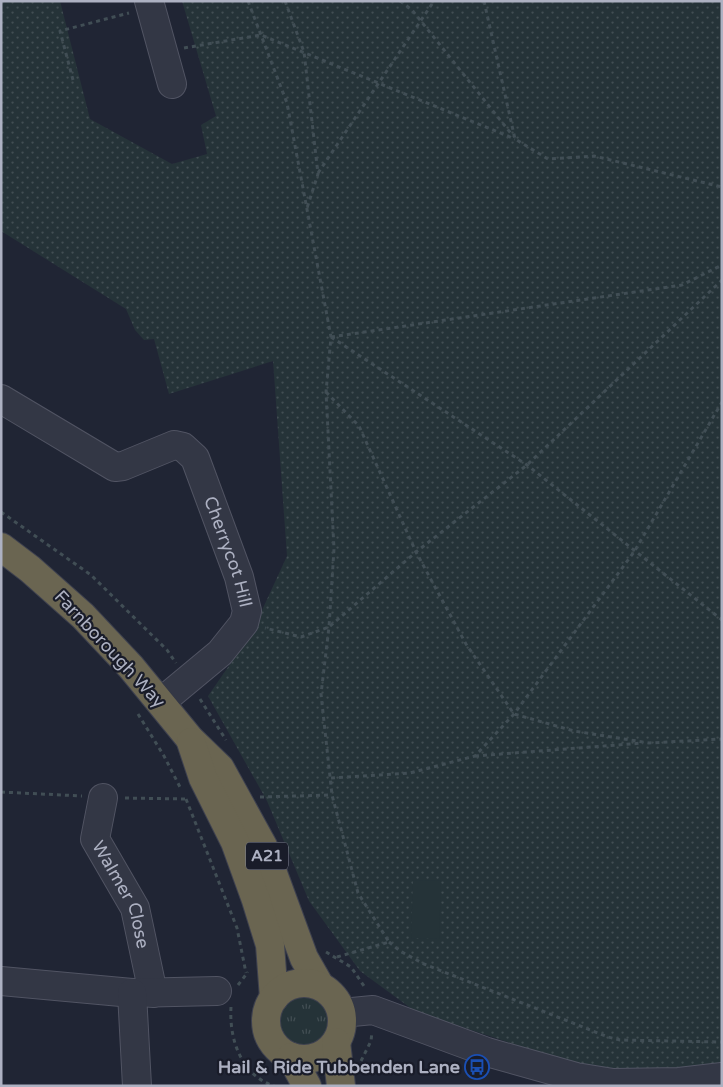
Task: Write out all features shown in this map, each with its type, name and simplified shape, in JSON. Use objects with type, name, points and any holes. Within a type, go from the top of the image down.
[{"type":"highway","name":"Farnborough Way","points":[[1,547],[43,580],[83,616],[161,702],[190,739],[220,768],[250,819],[274,872],[304,958],[320,986]]},
{"type":"highway","name":"Farnborough Way","points":[[190,739],[203,778],[238,849],[265,929],[271,954],[274,998]]},
{"type":"highway","points":[[307,983],[320,986],[331,994],[342,1014],[341,1030],[336,1042],[327,1052],[315,1058],[302,1060],[280,1051],[272,1043],[267,1032],[266,1020],[274,998],[282,990],[294,984],[307,983]]},
{"type":"highway","points":[[336,1042],[341,1086]]},
{"type":"highway","points":[[291,1057],[307,1086]]},
{"type":"street","points":[[150,4],[172,84]]},
{"type":"street","name":"Cherrycot Hill","points":[[1,399],[114,467],[124,466],[174,445],[182,447],[195,458],[244,594],[247,611],[244,623],[220,653],[161,702]]},
{"type":"street","name":"Walmer Close","points":[[103,798],[95,839],[135,908],[142,993],[137,1086]]},
{"type":"street","points":[[1,980],[142,993],[217,991]]},
{"type":"street","points":[[342,1014],[373,1010],[487,1052],[576,1077],[614,1084],[679,1082],[722,1077]]},
{"type":"path","points":[[248,1],[287,103],[331,337],[326,392],[334,549],[329,627],[321,694],[332,778],[332,795],[358,893],[389,942],[400,951],[424,964],[608,1037],[620,1040],[722,1042]]},
{"type":"path","points":[[285,1],[304,52],[318,174]]},
{"type":"path","points":[[400,1],[412,10],[515,138]]},
{"type":"path","points":[[307,209],[318,174],[434,1]]},
{"type":"path","points":[[484,1],[515,138]]},
{"type":"path","points":[[73,80],[60,31],[150,4]]},
{"type":"path","points":[[163,52],[261,35],[515,138],[548,159],[594,156],[722,187]]},
{"type":"path","points":[[331,337],[682,285],[722,265]]},
{"type":"path","points":[[244,623],[301,636],[329,627],[416,552],[527,465],[722,280]]},
{"type":"path","points":[[331,337],[527,465],[634,552],[722,620]]},
{"type":"path","points":[[326,392],[359,426],[416,552],[466,644],[514,714],[574,731],[649,743]]},
{"type":"path","points":[[475,756],[514,714],[634,552],[722,402]]},
{"type":"path","points":[[1,512],[91,575],[167,650],[229,747]]},
{"type":"path","points":[[136,712],[164,756],[186,799],[237,928],[246,973]]},
{"type":"path","points":[[332,778],[410,773],[475,756],[722,738]]},
{"type":"path","points":[[1,792],[103,798],[186,799],[213,795]]},
{"type":"path","points":[[268,795],[332,795]]},
{"type":"path","points":[[337,957],[389,942]]},
{"type":"green space","points":[[1,1],[60,1],[90,119],[172,164],[207,154],[201,125],[216,116],[182,1],[722,1],[722,1067],[680,1076],[590,1069],[416,1012],[360,971],[309,901],[267,801],[208,696],[251,634],[287,556],[273,361],[169,394],[154,339],[144,340],[135,330],[126,309],[1,231]]},
{"type":"green space","points":[[413,880],[441,881],[439,939],[411,938]]},
{"type":"green space","points":[[300,995],[310,995],[324,1002],[331,1016],[331,1026],[324,1040],[310,1047],[300,1047],[290,1043],[283,1036],[279,1026],[279,1016],[283,1006],[290,999]]},
{"type":"place","name":"Hail & Ride Tubbenden Lane","points":[[477,1067]]}]
